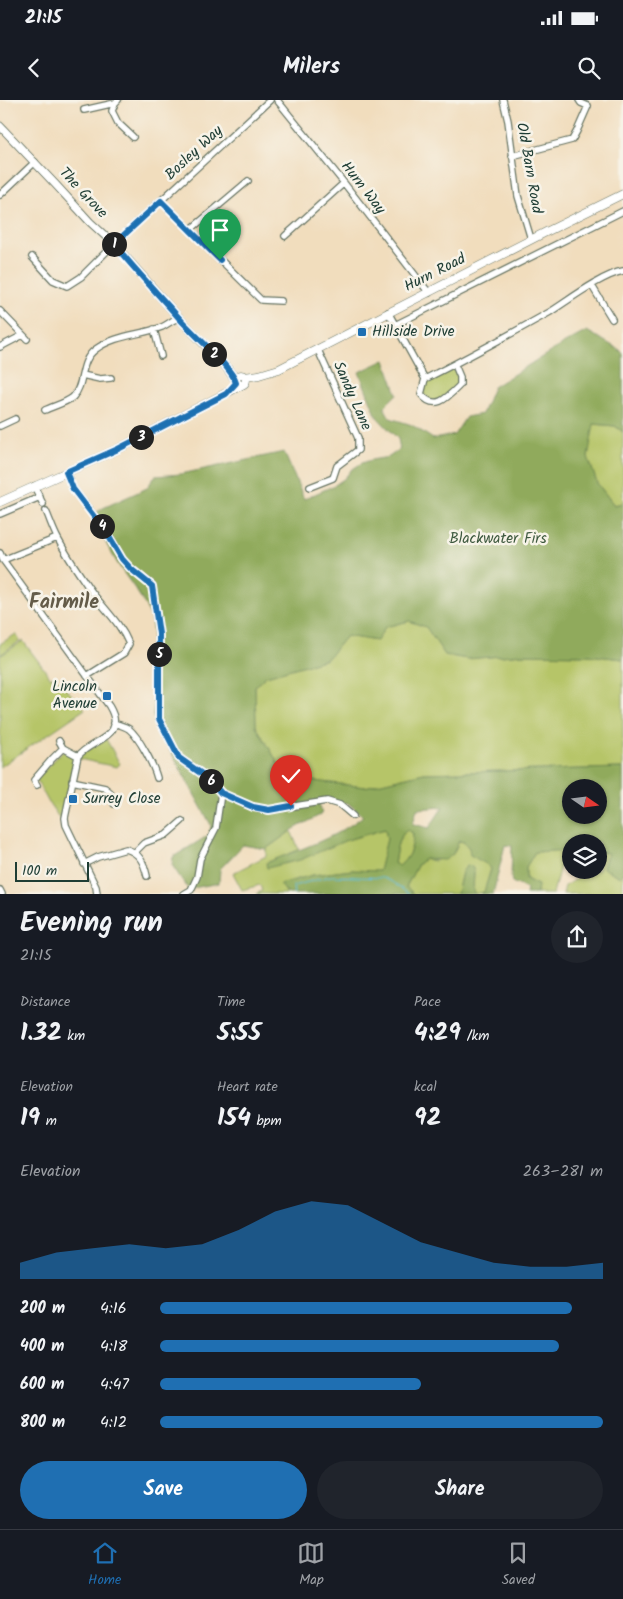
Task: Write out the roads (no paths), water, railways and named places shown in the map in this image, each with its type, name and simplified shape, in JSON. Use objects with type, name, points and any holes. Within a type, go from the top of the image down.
[{"type":"main road","name":"Hurn Road","points":[[240,380],[279,369],[531,239],[623,194]]},
{"type":"main road","points":[[0,502],[118,449],[226,394],[240,380]]},
{"type":"street","name":"Bosley Way","points":[[32,258],[53,280],[68,286],[81,277],[114,244],[270,100]]},
{"type":"street","name":"Hurn Way","points":[[277,100],[429,293]]},
{"type":"street","name":"Old Barn Road","points":[[503,100],[508,122],[518,196],[531,239]]},
{"type":"street","points":[[512,156],[572,140],[588,106],[579,100]]},
{"type":"street","points":[[84,110],[116,102]]},
{"type":"street","points":[[116,102],[112,111],[118,123],[134,137]]},
{"type":"street","name":"The Grove","points":[[0,126],[90,222],[114,244],[179,317],[240,380]]},
{"type":"street","points":[[0,195],[35,162]]},
{"type":"street","points":[[190,230],[248,181]]},
{"type":"street","points":[[285,236],[344,183]]},
{"type":"street","points":[[161,201],[261,300],[281,301]]},
{"type":"street","name":"Hurn Road","points":[[395,325],[623,211]]},
{"type":"street","points":[[425,379],[455,365],[615,273],[623,271]]},
{"type":"street","points":[[592,286],[612,319]]},
{"type":"street","points":[[0,311],[25,337],[0,347]]},
{"type":"street","points":[[388,312],[425,379],[421,394],[425,400],[432,403],[441,401],[460,385],[460,376],[455,365]]},
{"type":"street","points":[[45,410],[71,398],[77,391],[86,358],[97,348],[108,342],[164,326],[179,317]]},
{"type":"street","points":[[154,329],[161,356]]},
{"type":"street","name":"Sandy Lane","points":[[310,487],[333,478],[337,466],[358,450],[358,438],[318,350]]},
{"type":"street","points":[[82,375],[100,380],[111,378]]},
{"type":"street","points":[[0,426],[11,419]]},
{"type":"street","points":[[66,472],[73,489],[108,535],[122,559],[152,586],[159,634],[159,719],[179,758],[209,779],[221,793],[253,807],[269,810],[327,801],[340,805],[353,816]]},
{"type":"street","points":[[34,486],[57,538],[89,589],[125,634],[129,644],[124,652],[87,676]]},
{"type":"street","points":[[0,514],[40,497]]},
{"type":"street","points":[[3,560],[57,538]]},
{"type":"street","points":[[0,554],[112,711],[114,717],[113,731],[109,736],[84,750],[78,756],[65,821],[68,831],[96,887],[97,894]]},
{"type":"street","points":[[114,723],[130,730],[148,758],[157,778]]},
{"type":"street","points":[[59,741],[63,748],[78,756]]},
{"type":"street","points":[[38,785],[34,780],[63,748]]},
{"type":"street","points":[[72,780],[105,788],[110,792],[114,804]]},
{"type":"street","points":[[184,894],[191,890],[198,877],[200,859],[216,828],[221,793]]},
{"type":"street","points":[[135,852],[144,843],[166,835],[182,821]]},
{"type":"street","points":[[84,864],[98,857],[123,849],[135,852],[141,859],[147,876]]},
{"type":"street","points":[[0,890],[2,894]]},
{"type":"waterway","points":[[294,894],[293,886],[331,876],[383,878],[409,894]]},
{"type":"place","name":"Hillside Drive","points":[[362,332]]},
{"type":"place","name":"Lincoln Avenue","points":[[107,696]]},
{"type":"place","name":"Surrey Close","points":[[73,799]]},
{"type":"district","name":"Fairmile","points":[[64,603]]},
{"type":"park label","name":"Blackwater Firs","points":[[498,539]]}]
